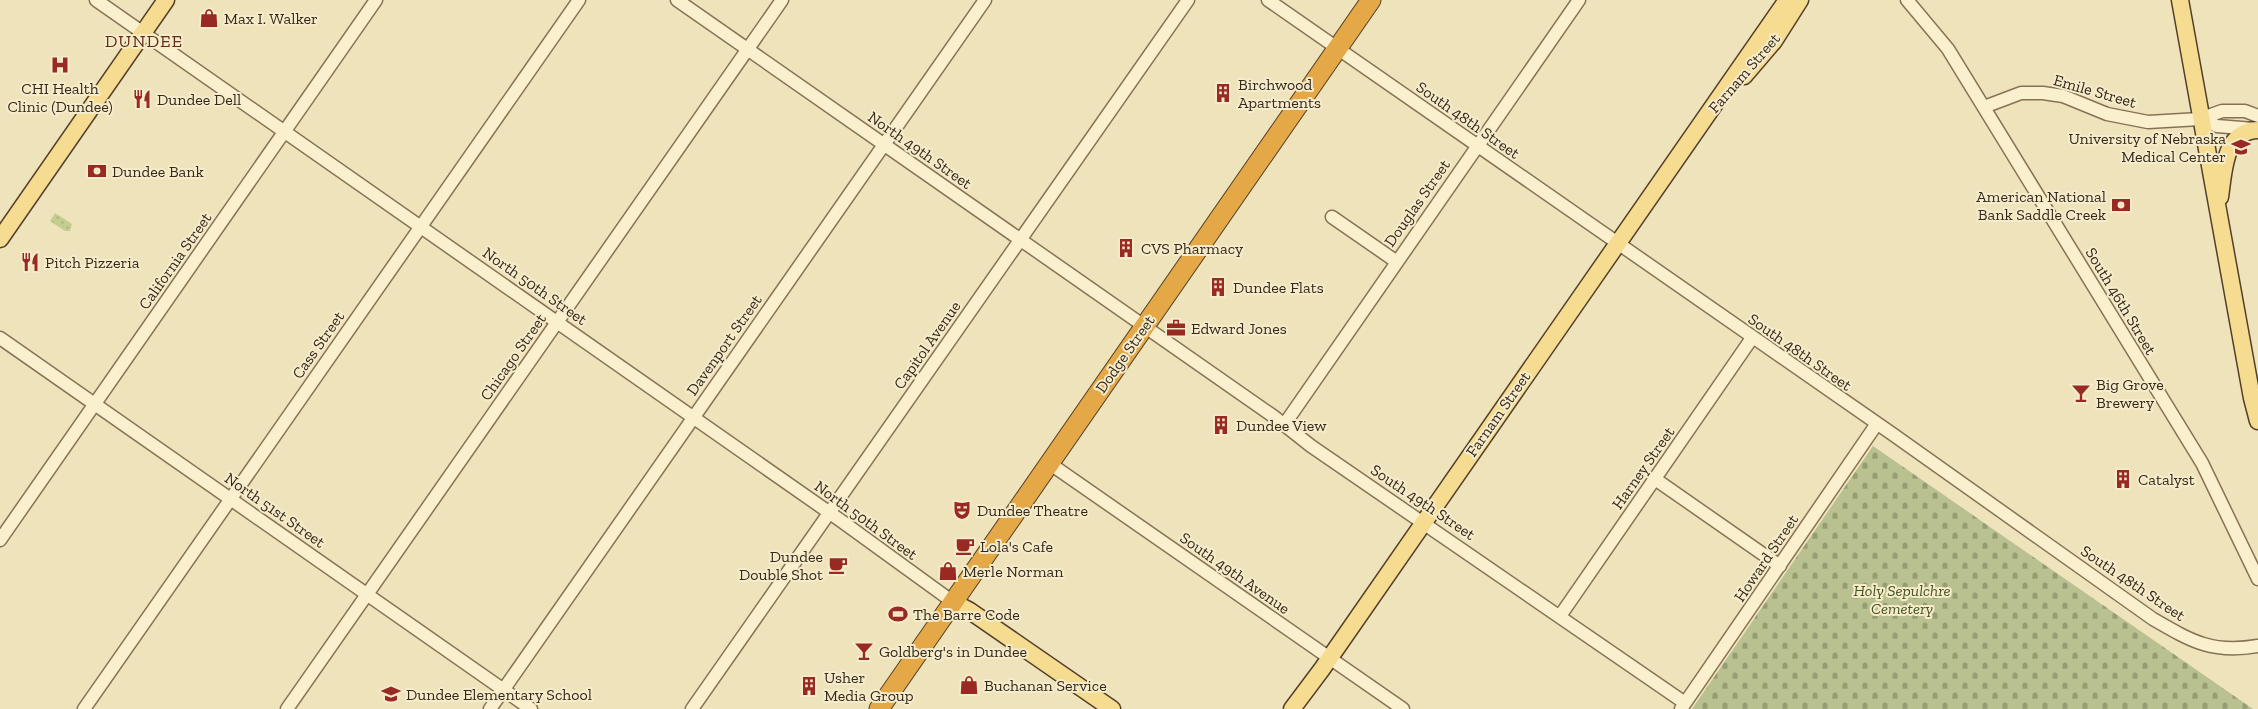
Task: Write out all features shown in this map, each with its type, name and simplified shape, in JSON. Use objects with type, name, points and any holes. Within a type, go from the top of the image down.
[{"type":"highway","name":"Dodge Street","points":[[879,709],[1370,0]]},
{"type":"main road","points":[[0,239],[166,0]]},
{"type":"main road","name":"Farnam Street","points":[[1292,709],[1787,0]]},
{"type":"main road","name":"Farnam Street","points":[[1703,119],[1766,52],[1800,0]]},
{"type":"main road","points":[[2180,0],[2200,119],[2252,398],[2258,421]]},
{"type":"main road","points":[[2218,209],[2225,162],[2231,144],[2245,132],[2258,130]]},
{"type":"main road","points":[[954,602],[970,611],[1112,709]]},
{"type":"street","name":"North 50th Street","points":[[96,0],[830,512],[954,602]]},
{"type":"street","name":"California Street","points":[[0,540],[376,0]]},
{"type":"street","name":"Cass Street","points":[[84,709],[579,0]]},
{"type":"street","name":"North 49th Street","points":[[677,0],[1144,327]]},
{"type":"street","name":"Chicago Street","points":[[287,709],[782,0]]},
{"type":"street","name":"Davenport Street","points":[[490,709],[985,0]]},
{"type":"street","name":"Capitol Avenue","points":[[692,709],[1188,0]]},
{"type":"street","name":"South 48th Street","points":[[1268,0],[2153,619],[2197,644],[2235,650],[2258,646]]},
{"type":"street","name":"Douglas Street","points":[[1284,425],[1579,0]]},
{"type":"street","name":"South 46th Street","points":[[1907,0],[1948,49],[2202,463],[2258,578]]},
{"type":"street","name":"Emile Street","points":[[1984,107],[2021,93],[2043,93],[2062,96],[2107,114],[2148,122],[2200,119],[2222,111],[2245,111],[2258,116]]},
{"type":"street","name":"Emile Street","points":[[2200,119],[2217,126],[2258,130]]},
{"type":"street","points":[[1332,217],[1396,262]]},
{"type":"street","name":"South 49th Street","points":[[1144,327],[1560,616],[1683,706]]},
{"type":"street","name":"North 51st Street","points":[[0,338],[531,709]]},
{"type":"street","name":"Harney Street","points":[[1560,616],[1752,338]]},
{"type":"street","name":"Howard Street","points":[[1683,706],[1876,425]]},
{"type":"street","name":"South 49th Avenue","points":[[1050,463],[1403,709]]},
{"type":"street","points":[[1655,480],[1780,566]]},
{"type":"green space","points":[[55,213],[72,224],[70,231],[65,231],[50,221]]},
{"type":"green space","name":"Holy Sepulchre Cemetery","points":[[1873,446],[2253,709],[1692,709]]},
{"type":"place","name":"Max I. Walker","points":[[209,18]]},
{"type":"place","name":"CHI Health Clinic (Dundee)","points":[[60,65]]},
{"type":"place","name":"Birchwood Apartments","points":[[1223,93]]},
{"type":"place","name":"Dundee Dell","points":[[142,99]]},
{"type":"place","name":"University of Nebraska Medical Center","points":[[2241,147]]},
{"type":"place","name":"Dundee Bank","points":[[97,171]]},
{"type":"place","name":"American National Bank Saddle Creek","points":[[2121,205]]},
{"type":"place","name":"CVS Pharmacy","points":[[1126,248]]},
{"type":"place","name":"Pitch Pizzeria","points":[[30,262]]},
{"type":"place","name":"Dundee Flats","points":[[1218,287]]},
{"type":"place","name":"Edward Jones","points":[[1176,328]]},
{"type":"place","name":"Big Grove Brewery","points":[[2081,393]]},
{"type":"place","name":"Dundee View","points":[[1221,425]]},
{"type":"place","name":"Catalyst","points":[[2123,479]]},
{"type":"place","name":"Dundee Theatre","points":[[962,510]]},
{"type":"place","name":"Lola's Cafe","points":[[965,546]]},
{"type":"place","name":"Dundee Double Shot","points":[[838,565]]},
{"type":"place","name":"Merle Norman","points":[[948,571]]},
{"type":"place","name":"The Barre Code","points":[[898,614]]},
{"type":"place","name":"Goldberg's in Dundee","points":[[864,651]]},
{"type":"place","name":"Buchanan Service","points":[[969,685]]},
{"type":"place","name":"Usher Media Group","points":[[809,686]]},
{"type":"place","name":"Dundee Elementary School","points":[[391,694]]},
{"type":"district","name":"DUNDEE","points":[[144,41]]}]
